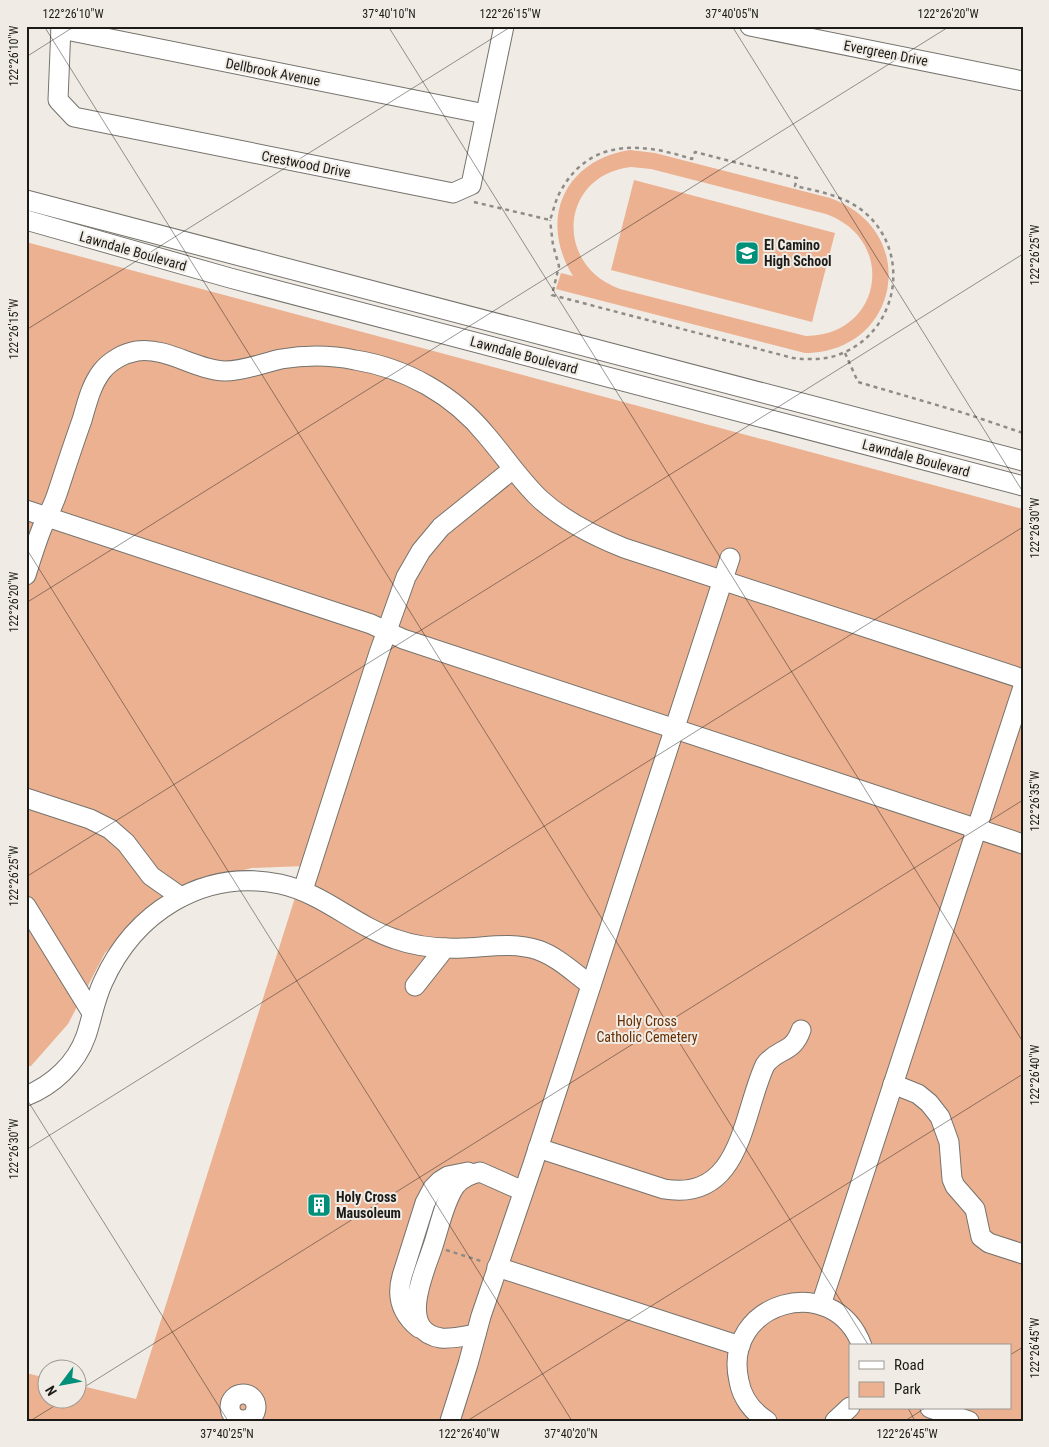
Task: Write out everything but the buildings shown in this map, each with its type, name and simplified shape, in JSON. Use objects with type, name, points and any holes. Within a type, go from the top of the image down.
[{"type":"street","name":"Crestwood Drive","points":[[61,28],[58,100],[74,117],[453,193],[471,185],[504,26]]},
{"type":"street","name":"Evergreen Drive","points":[[750,26],[1023,81]]},
{"type":"street","name":"Dellbrook Avenue","points":[[61,28],[486,114]]},
{"type":"street","name":"Lawndale Boulevard","points":[[26,200],[1023,461]]},
{"type":"street","name":"Lawndale Boulevard","points":[[26,220],[221,275],[1023,486]]},
{"type":"street","points":[[26,575],[38,538],[56,496],[96,380],[113,361],[138,351],[163,353],[204,367],[224,371],[283,359],[337,357],[373,363],[415,379],[455,404],[475,422],[513,469],[541,499],[568,520],[591,534],[624,548],[1023,680]]},
{"type":"street","points":[[303,890],[406,577],[426,544],[452,516],[513,469]]},
{"type":"street","points":[[26,510],[371,624],[403,639],[1023,844]]},
{"type":"street","points":[[450,1421],[497,1267],[538,1148],[730,558]]},
{"type":"street","points":[[821,1305],[1023,687]]},
{"type":"street","points":[[26,798],[90,819],[110,829],[126,843],[151,876],[180,897]]},
{"type":"street","points":[[26,1096],[44,1088],[72,1062],[85,1037],[103,981],[121,948],[146,921],[168,904],[180,897],[219,884],[244,881],[266,882],[303,890],[324,900],[379,933],[412,944],[445,948],[503,945],[538,950],[556,959],[591,986]]},
{"type":"street","points":[[26,906],[92,1013]]},
{"type":"street","points":[[415,986],[445,948]]},
{"type":"street","points":[[538,1148],[664,1189],[681,1190],[706,1183],[721,1173],[735,1152],[765,1065],[771,1057],[792,1046],[801,1030]]},
{"type":"street","points":[[893,1084],[918,1094],[929,1103],[940,1117],[949,1142],[952,1178],[955,1186],[975,1209],[981,1237],[989,1243],[1023,1254]]},
{"type":"street","points":[[476,1334],[443,1338],[426,1333],[405,1314],[399,1296],[402,1276],[425,1203],[433,1188],[440,1181],[459,1173],[480,1172],[523,1191]]},
{"type":"street","points":[[426,1333],[418,1319],[416,1305],[418,1292],[449,1197],[456,1186],[466,1177],[480,1172]]},
{"type":"street","points":[[497,1267],[740,1346]]},
{"type":"street","points":[[768,1421],[748,1403],[740,1385],[737,1365],[740,1346],[749,1328],[757,1319],[776,1306],[797,1302],[821,1305],[831,1309],[847,1321],[861,1344]]},
{"type":"street","points":[[835,1421],[849,1408]]},
{"type":"street","points":[[936,1410],[968,1421]]},
{"type":"path","points":[[626,147],[644,147],[692,159],[694,152],[797,178],[795,186],[833,196],[847,201],[860,209],[871,219],[887,242],[892,257],[894,285],[888,309],[868,337],[845,353],[817,360],[793,358],[552,295],[559,266],[553,245],[550,220],[558,196],[577,170],[590,160],[609,151],[626,147]]},
{"type":"path","points":[[474,202],[550,220]]},
{"type":"path","points":[[845,353],[858,382],[964,412],[1023,433]]},
{"type":"path","points":[[433,1246],[497,1267]]},
{"type":"green space","points":[[630,150],[655,153],[830,198],[859,214],[878,236],[887,261],[888,287],[879,312],[862,333],[837,347],[805,353],[556,289],[561,273],[573,276],[563,255],[558,234],[558,214],[564,196],[574,179],[588,166],[607,156]],"holes":[[[631,167],[651,169],[826,214],[849,227],[864,244],[871,264],[872,285],[865,304],[851,321],[832,332],[806,336],[620,289],[598,277],[583,261],[575,242],[574,222],[579,203],[590,186],[607,174]]]},
{"type":"green space","points":[[634,180],[835,233],[812,322],[611,270]]},
{"type":"green space","name":"Holy Cross Catholic Cemetery","points":[[26,242],[1023,509],[1023,1421],[26,1421],[26,1373],[38,1376],[38,1410],[88,1410],[88,1387],[136,1399],[305,866],[252,868],[201,880],[158,900],[105,953],[68,1024],[31,1066],[26,1067]]},
{"type":"place","name":"El Camino High School","points":[[747,253]]},
{"type":"place","name":"Holy Cross Mausoleum","points":[[319,1205]]}]
